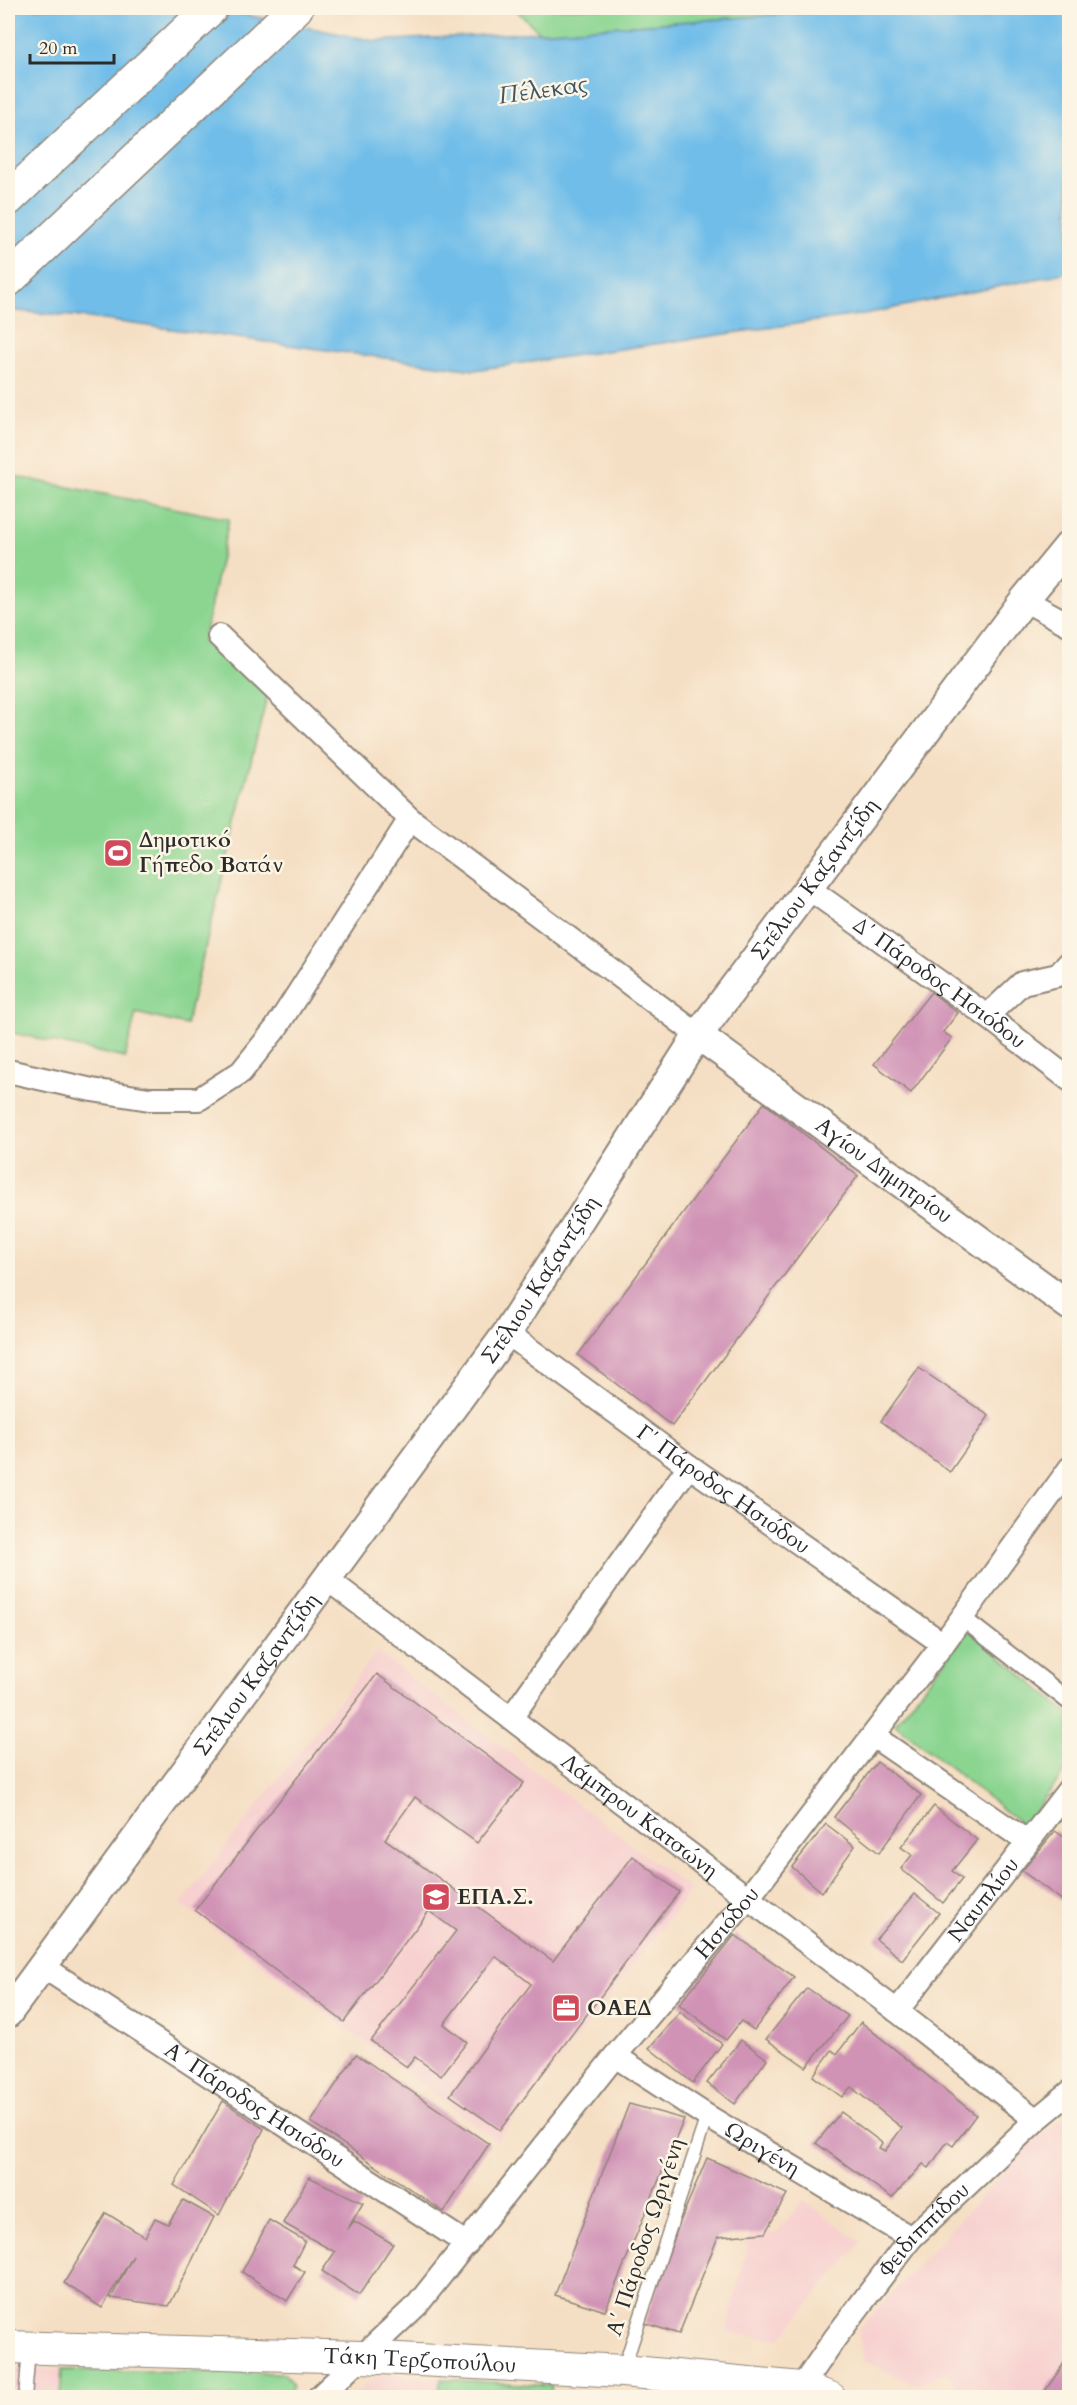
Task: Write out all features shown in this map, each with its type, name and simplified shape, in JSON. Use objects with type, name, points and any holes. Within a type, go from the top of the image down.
[{"type":"main road","points":[[8,199],[211,8]]},
{"type":"main road","points":[[8,280],[296,8]]},
{"type":"main road","name":"Τάκη Τερζοπούλου","points":[[18,2347],[362,2357],[623,2371],[815,2393]]},
{"type":"street","name":"Στέλιου Καζαντζίδη","points":[[8,2013],[507,1333],[698,1035],[1024,600],[1070,544]]},
{"type":"street","points":[[1024,600],[1070,625]]},
{"type":"street","points":[[219,636],[410,819],[698,1035]]},
{"type":"street","points":[[8,1071],[92,1090],[149,1099],[200,1099],[241,1072],[276,1028],[410,819]]},
{"type":"street","name":"Δ΄ Πάροδος Ησιόδου","points":[[808,888],[987,1016],[1070,1080]]},
{"type":"street","points":[[987,1016],[1022,983],[1058,975],[1070,962]]},
{"type":"street","name":"Αγίου Δημητρίου","points":[[698,1035],[1070,1306]]},
{"type":"street","name":"Γ΄ Πάροδος Ησιόδου","points":[[507,1333],[689,1466],[943,1644]]},
{"type":"street","points":[[511,1718],[689,1466]]},
{"type":"street","name":"Ησιόδου","points":[[318,2397],[418,2304],[615,2056],[748,1898],[943,1644],[1070,1468]]},
{"type":"street","name":"Λάμπρου Κατσώνη","points":[[327,1579],[897,2011],[1036,2120]]},
{"type":"street","points":[[961,1617],[1070,1702]]},
{"type":"street","points":[[873,1736],[1028,1842]]},
{"type":"street","name":"Ναυπλίου","points":[[897,2011],[1070,1788]]},
{"type":"street","name":"Α΄ Πάροδος Ησιόδου","points":[[42,1966],[467,2244]]},
{"type":"street","name":"Ωριγένη","points":[[615,2056],[706,2116],[912,2238]]},
{"type":"street","name":"Φειδιππίδου","points":[[815,2393],[835,2338],[912,2238],[1036,2120],[1070,2092]]},
{"type":"lane","name":"Α΄ Πάροδος Ωριγένη","points":[[623,2371],[706,2116]]},
{"type":"lane","points":[[18,2347],[26,2397]]},
{"type":"shaded area","name":"ΕΠΑ.Σ.","points":[[377,1652],[691,1890],[497,2141],[181,1904]]},
{"type":"shaded area","points":[[1069,2113],[1069,2397],[970,2397],[945,2374],[915,2384],[863,2361],[858,2330],[1027,2147]]},
{"type":"shaded area","points":[[803,2200],[861,2242],[780,2339],[726,2333],[750,2233],[777,2233]]},
{"type":"shaded area","points":[[8,2369],[62,2370],[60,2397],[8,2398]]},
{"type":"shaded area","points":[[377,2375],[441,2379],[438,2397],[352,2398]]},
{"type":"green space","points":[[514,8],[824,8],[815,12],[539,32]]},
{"type":"green space","name":"Δημοτικό Γήπεδο Βατάν","points":[[8,475],[229,519],[203,642],[224,647],[268,693],[186,1025],[136,1013],[125,1058],[8,1032]]},
{"type":"green space","points":[[969,1630],[1069,1714],[1069,1766],[1024,1826],[895,1724]]},
{"type":"green space","points":[[62,2370],[284,2373],[293,2385],[287,2397],[60,2397]]},
{"type":"green space","points":[[441,2379],[552,2386],[550,2397],[438,2397]]},
{"type":"water","name":"Πέλεκας","points":[[8,8],[212,8],[375,41],[539,32],[846,8],[1069,8],[1069,272],[865,314],[474,370],[82,317],[8,310]]},
{"type":"building","points":[[931,992],[958,1013],[943,1032],[952,1038],[911,1093],[874,1064]]},
{"type":"building","points":[[764,1103],[858,1176],[672,1426],[578,1355]]},
{"type":"building","points":[[919,1368],[989,1416],[950,1472],[881,1421]]},
{"type":"building","name":"ΕΠΑ.Σ.","points":[[377,1674],[524,1783],[477,1843],[415,1797],[385,1839],[553,1961],[633,1856],[679,1892],[500,2130],[450,2095],[531,1984],[495,1956],[444,2024],[467,2042],[441,2076],[415,2057],[407,2067],[371,2041],[456,1931],[429,1911],[344,2022],[195,1910]]},
{"type":"building","points":[[877,1762],[921,1795],[879,1853],[834,1817]]},
{"type":"building","points":[[934,1806],[977,1840],[952,1871],[962,1879],[943,1903],[901,1869],[912,1855],[901,1847]]},
{"type":"building","points":[[826,1824],[855,1846],[822,1892],[792,1867]]},
{"type":"building","points":[[1055,1831],[1070,1841],[1070,1906],[1022,1871]]},
{"type":"building","points":[[915,1894],[939,1913],[902,1960],[876,1939]]},
{"type":"building","points":[[735,1935],[794,1977],[754,2030],[741,2021],[726,2040],[679,2004]]},
{"type":"building","points":[[807,1988],[848,2016],[806,2067],[766,2039]]},
{"type":"building","points":[[680,2012],[722,2044],[693,2083],[649,2048]]},
{"type":"building","points":[[861,2022],[976,2115],[953,2146],[947,2142],[929,2168],[923,2164],[892,2198],[816,2143],[841,2112],[882,2143],[879,2148],[885,2151],[902,2128],[851,2087],[842,2097],[813,2076],[832,2050],[837,2054]]},
{"type":"building","points":[[741,2040],[767,2059],[735,2104],[707,2083]]},
{"type":"building","points":[[356,2054],[489,2144],[444,2212],[311,2122]]},
{"type":"building","points":[[223,2101],[264,2129],[219,2215],[174,2185]]},
{"type":"building","points":[[629,2104],[684,2119],[605,2311],[555,2295]]},
{"type":"building","points":[[707,2158],[787,2194],[765,2233],[718,2237],[679,2334],[644,2323],[680,2222]]},
{"type":"building","points":[[309,2177],[363,2203],[347,2230],[354,2221],[393,2244],[359,2295],[322,2271],[335,2252],[283,2223]]},
{"type":"building","points":[[183,2200],[214,2217],[169,2306],[111,2298],[133,2256],[102,2308],[64,2283],[106,2213],[145,2237],[155,2218],[168,2224]]},
{"type":"building","points":[[269,2220],[305,2241],[293,2265],[305,2272],[287,2301],[242,2272]]},
{"type":"building","points":[[1070,2355],[1070,2398],[1040,2398]]},
{"type":"place","name":"Δημοτικό Γήπεδο Βατάν","points":[[118,853]]},
{"type":"place","name":"ΕΠΑ.Σ.","points":[[436,1897]]},
{"type":"place","name":"ΟΑΕΔ","points":[[566,2008]]}]
